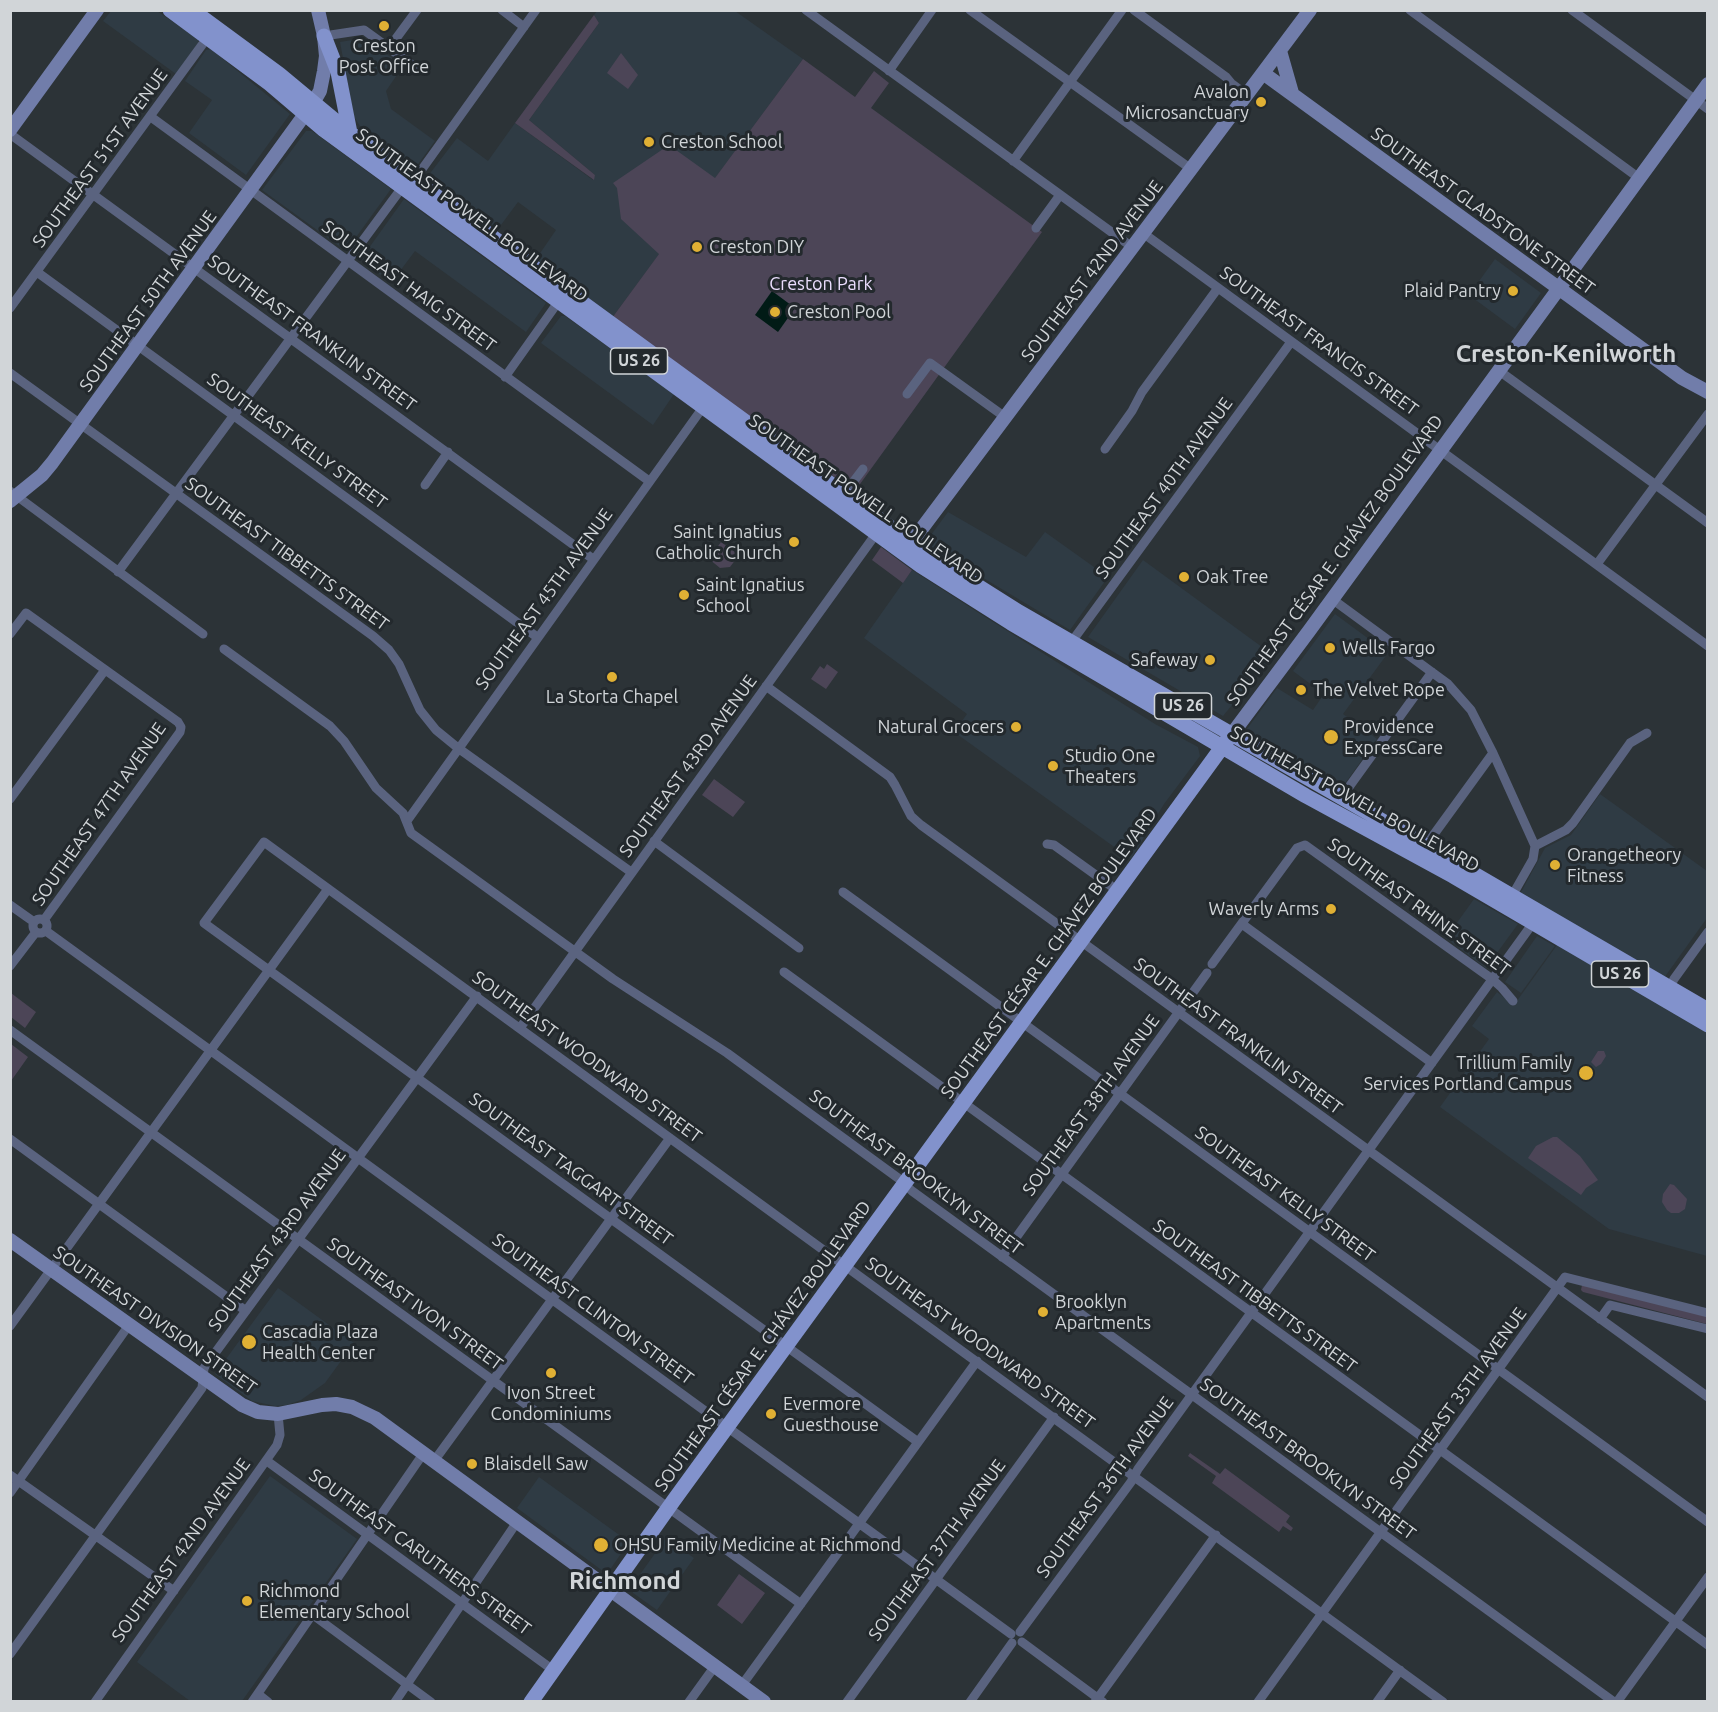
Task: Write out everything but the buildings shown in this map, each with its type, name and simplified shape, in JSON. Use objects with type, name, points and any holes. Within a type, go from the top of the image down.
[{"type":"main road","points":[[10,132],[97,10]]},
{"type":"main road","name":"SOUTHEAST POWELL BOULEVARD","points":[[170,10],[279,74],[309,108],[324,130],[408,184],[907,548],[947,582],[1227,740],[1341,798],[1533,923],[1666,993],[1707,1010]]},
{"type":"main road","name":"SOUTHEAST POWELL BOULEVARD","points":[[192,10],[211,33]]},
{"type":"main road","name":"SOUTHEAST 50TH AVENUE","points":[[13,496],[42,475],[81,424],[320,91],[326,56],[318,10]]},
{"type":"main road","name":"SOUTHEAST 42ND AVENUE","points":[[907,548],[1310,10]]},
{"type":"main road","points":[[324,36],[338,72],[350,133]]},
{"type":"main road","points":[[1280,51],[1292,93]]},
{"type":"main road","name":"SOUTHEAST GLADSTONE STREET","points":[[1263,73],[1682,378],[1707,392]]},
{"type":"main road","name":"SOUTHEAST CÉSAR E. CHÁVEZ BOULEVARD","points":[[531,1701],[668,1508],[1707,84]]},
{"type":"main road","name":"SOUTHEAST POWELL BOULEVARD","points":[[309,108],[350,133],[408,184]]},
{"type":"main road","name":"SOUTHEAST GLADSTONE STREET","points":[[1682,378],[1690,389],[1707,404]]},
{"type":"main road","name":"SOUTHEAST POWELL BOULEVARD","points":[[1227,740],[1333,812],[1422,851],[1512,896],[1557,922],[1666,993],[1707,1025]]},
{"type":"main road","points":[[1496,901],[1512,896]]},
{"type":"main road","points":[[1533,923],[1557,922]]},
{"type":"main road","name":"SOUTHEAST DIVISION STREET","points":[[10,1240],[242,1405],[258,1412],[278,1414],[322,1405],[344,1405],[375,1418],[764,1701]]},
{"type":"street","points":[[389,48],[417,10]]},
{"type":"street","points":[[502,10],[524,27]]},
{"type":"street","points":[[118,572],[396,195],[420,172],[536,10]]},
{"type":"street","points":[[806,10],[1132,247]]},
{"type":"street","points":[[889,71],[932,10]]},
{"type":"street","points":[[970,10],[1191,169]]},
{"type":"street","points":[[1013,161],[1122,10]]},
{"type":"street","points":[[1134,10],[1226,77],[1246,95]]},
{"type":"street","points":[[1410,10],[1639,178]]},
{"type":"street","points":[[1572,10],[1707,109]]},
{"type":"street","points":[[324,36],[364,30],[418,69]]},
{"type":"street","name":"SOUTHEAST 51ST AVENUE","points":[[10,308],[211,33]]},
{"type":"street","name":"SOUTHEAST HAIG STREET","points":[[151,117],[649,481]]},
{"type":"street","name":"SOUTHEAST FRANKLIN STREET","points":[[10,132],[593,559]]},
{"type":"street","points":[[1036,228],[1060,195]]},
{"type":"street","name":"SOUTHEAST FRANCIS STREET","points":[[1143,232],[1707,646]]},
{"type":"street","name":"SOUTHEAST KELLY STREET","points":[[37,272],[537,637]]},
{"type":"street","points":[[1105,449],[1132,411],[1142,392],[1218,288]]},
{"type":"street","points":[[505,377],[562,297]]},
{"type":"street","name":"SOUTHEAST 40TH AVENUE","points":[[1067,648],[1291,342]]},
{"type":"street","points":[[908,394],[930,363],[1005,417]]},
{"type":"street","points":[[1498,370],[1707,524]]},
{"type":"street","name":"SOUTHEAST TIBBETTS STREET","points":[[10,372],[373,636],[389,650],[404,673],[413,696],[429,723],[458,748],[632,872]]},
{"type":"street","name":"SOUTHEAST 45TH AVENUE","points":[[407,821],[706,402]]},
{"type":"street","points":[[1597,564],[1707,414]]},
{"type":"street","points":[[424,485],[448,452]]},
{"type":"street","points":[[840,500],[863,469]]},
{"type":"street","points":[[13,496],[203,634]]},
{"type":"street","name":"SOUTHEAST 43RD AVENUE","points":[[520,1028],[880,529]]},
{"type":"street","points":[[1332,599],[1432,672],[1458,694],[1471,710],[1535,846],[1533,859],[1512,896]]},
{"type":"street","points":[[10,634],[26,613],[105,670],[10,799]]},
{"type":"street","name":"SOUTHEAST BROOKLYN STREET","points":[[225,649],[330,726],[344,741],[376,788],[403,813],[411,833],[574,952],[727,1053],[1002,1257],[1616,1701]]},
{"type":"street","name":"SOUTHEAST 47TH AVENUE","points":[[10,966],[182,727],[105,670]]},
{"type":"street","points":[[1341,798],[1432,672]]},
{"type":"street","name":"SOUTHEAST FRANKLIN STREET","points":[[766,686],[890,777],[915,821],[1707,1397]]},
{"type":"street","points":[[1535,846],[1566,830],[1573,823],[1630,743],[1647,733]]},
{"type":"street","points":[[1422,851],[1493,753]]},
{"type":"street","name":"SOUTHEAST WOODWARD STREET","points":[[204,923],[264,842],[1443,1701]]},
{"type":"street","points":[[654,842],[799,948]]},
{"type":"street","points":[[1047,844],[1054,845],[1118,891]]},
{"type":"street","name":"SOUTHEAST RHINE STREET","points":[[1242,924],[1297,848],[1302,845],[1308,846],[1492,979],[1514,1000]]},
{"type":"street","points":[[10,1326],[328,889]]},
{"type":"street","name":"SOUTHEAST KELLY STREET","points":[[843,892],[1707,1522]]},
{"type":"street","name":"SOUTHEAST CLINTON STREET","points":[[10,905],[859,1523],[1098,1700]]},
{"type":"street","name":"SOUTHEAST TAGGART STREET","points":[[204,923],[918,1442]]},
{"type":"street","name":"SOUTHEAST 36TH AVENUE","points":[[970,1701],[1533,923]]},
{"type":"street","points":[[1212,964],[1242,924],[1432,1063]]},
{"type":"street","points":[[1666,993],[1707,932]]},
{"type":"street","name":"SOUTHEAST TIBBETTS STREET","points":[[784,972],[1707,1645]]},
{"type":"street","name":"SOUTHEAST 38TH AVENUE","points":[[1002,1257],[1207,974]]},
{"type":"street","name":"SOUTHEAST 43RD AVENUE","points":[[10,1654],[202,1388],[204,1368],[477,996]]},
{"type":"street","name":"SOUTHEAST IVON STREET","points":[[10,1030],[801,1604]]},
{"type":"street","points":[[268,1701],[255,1698],[367,1534],[494,1381],[670,1138]]},
{"type":"street","points":[[10,1139],[246,1311]]},
{"type":"street","points":[[1557,1288],[1565,1277],[1707,1313]]},
{"type":"street","name":"SOUTHEAST 35TH AVENUE","points":[[1258,1701],[1557,1288]]},
{"type":"street","points":[[1600,1319],[1610,1305],[1707,1329]]},
{"type":"street","points":[[10,1493],[15,1478],[129,1325]]},
{"type":"street","points":[[742,1685],[977,1361]]},
{"type":"street","name":"SOUTHEAST 42ND AVENUE","points":[[100,1700],[267,1461],[279,1440],[278,1414]]},
{"type":"street","name":"SOUTHEAST 37TH AVENUE","points":[[847,1701],[1054,1417]]},
{"type":"street","name":"SOUTHEAST CARUTHERS STREET","points":[[267,1461],[553,1670]]},
{"type":"street","points":[[15,1478],[174,1591]]},
{"type":"street","points":[[394,1701],[517,1522]]},
{"type":"street","points":[[1098,1700],[1216,1535]]},
{"type":"street","points":[[1616,1701],[1707,1577]]},
{"type":"street","points":[[313,1615],[431,1701]]},
{"type":"street","points":[[689,1701],[715,1666]]},
{"type":"street","points":[[1377,1701],[1400,1670]]},
{"type":"shaded area","points":[[111,11],[157,11],[198,39],[198,43],[176,74],[103,21]]},
{"type":"shaded area","name":"Creston School","points":[[597,11],[735,11],[803,59],[612,318],[534,262],[556,230],[518,202],[498,229],[428,176],[457,138],[488,161],[515,123],[593,180],[595,175],[529,120],[599,23],[594,15]]},
{"type":"shaded area","points":[[364,38],[403,66],[386,91],[391,109],[435,141],[416,167],[360,126],[354,117],[340,42]]},
{"type":"shaded area","points":[[211,49],[290,114],[246,175],[189,133],[212,100],[185,81],[206,50]]},
{"type":"shaded area","points":[[306,131],[312,131],[391,189],[346,251],[262,190]]},
{"type":"shaded area","points":[[404,199],[546,303],[526,332],[415,251],[391,283],[361,259]]},
{"type":"shaded area","points":[[1495,259],[1541,293],[1515,329],[1469,295]]},
{"type":"shaded area","name":"Creston Pool","points":[[772,291],[795,308],[778,332],[755,315]]},
{"type":"shaded area","points":[[561,316],[565,316],[674,394],[653,425],[541,343]]},
{"type":"shaded area","points":[[948,512],[1026,557],[1045,532],[1108,577],[1070,630],[925,543]]},
{"type":"shaded area","points":[[1143,560],[1273,655],[1223,716],[1088,637]]},
{"type":"shaded area","points":[[912,570],[1155,724],[1198,747],[1200,756],[1164,804],[1131,859],[954,732],[967,714],[864,638]]},
{"type":"shaded area","points":[[1335,614],[1388,653],[1343,714],[1377,739],[1341,789],[1244,733],[1277,688],[1313,710],[1324,694],[1293,671]]},
{"type":"shaded area","points":[[1600,794],[1707,871],[1707,918],[1664,978],[1520,894],[1545,848],[1571,835]]},
{"type":"shaded area","points":[[1474,899],[1518,924],[1486,968],[1446,938]]},
{"type":"shaded area","points":[[1537,936],[1555,946],[1521,993],[1505,982]]},
{"type":"shaded area","name":"Trillium Family Services Portland Campus","points":[[1557,945],[1707,1032],[1707,1256],[1609,1229],[1440,1107],[1489,1039],[1472,1026],[1497,992],[1514,1005]]},
{"type":"shaded area","points":[[278,1288],[354,1343],[325,1383],[301,1400],[275,1406],[252,1401],[215,1374]]},
{"type":"shaded area","name":"Richmond Elementary School","points":[[270,1476],[357,1539],[242,1701],[190,1701],[137,1662]]},
{"type":"shaded area","points":[[539,1477],[629,1542],[607,1574],[517,1508]]},
{"type":"shaded area","points":[[666,1538],[694,1558],[657,1610],[633,1593],[631,1587]]},
{"type":"green space","points":[[594,15],[599,23],[529,120],[595,175],[594,180],[515,123]]},
{"type":"green space","points":[[621,53],[638,75],[628,89],[607,73]]},
{"type":"green space","name":"Creston Park","points":[[803,59],[855,97],[874,71],[889,83],[871,108],[1042,232],[855,491],[770,433],[612,318],[659,254],[621,219],[617,188],[613,183],[669,145],[715,178]]},
{"type":"green space","points":[[721,542],[739,555],[730,567],[720,568],[709,559]]},
{"type":"green space","points":[[881,547],[912,570],[903,583],[872,560]]},
{"type":"green space","points":[[827,664],[838,672],[826,689],[811,679],[820,666],[824,669]]},
{"type":"green space","points":[[714,779],[745,802],[733,817],[702,795]]},
{"type":"green space","points":[[11,993],[36,1012],[25,1028],[11,1017]]},
{"type":"green space","points":[[11,1044],[28,1057],[11,1081]]},
{"type":"green space","points":[[1598,1051],[1604,1051],[1606,1056],[1596,1067],[1591,1062]]},
{"type":"green space","points":[[1557,1137],[1580,1156],[1598,1180],[1586,1188],[1581,1195],[1528,1158],[1536,1146]]},
{"type":"green space","points":[[1670,1184],[1674,1185],[1687,1199],[1685,1209],[1679,1213],[1671,1213],[1662,1202],[1663,1194]]},
{"type":"green space","points":[[1582,1285],[1707,1316],[1707,1324],[1583,1292]]},
{"type":"green space","points":[[1190,1453],[1220,1474],[1225,1468],[1290,1516],[1286,1522],[1293,1528],[1291,1531],[1283,1526],[1279,1532],[1212,1483],[1216,1476],[1188,1456]]},
{"type":"green space","points":[[739,1574],[765,1593],[742,1624],[717,1605]]},
{"type":"place","name":"Creston Post Office","points":[[384,26]]},
{"type":"place","name":"Avalon Microsanctuary","points":[[1261,102]]},
{"type":"place","name":"Creston School","points":[[649,142]]},
{"type":"place","name":"Creston DIY","points":[[697,247]]},
{"type":"place","name":"Plaid Pantry","points":[[1513,291]]},
{"type":"place","name":"Creston Pool","points":[[775,312]]},
{"type":"place","name":"Saint Ignatius Catholic Church","points":[[794,542]]},
{"type":"place","name":"Oak Tree","points":[[1184,577]]},
{"type":"place","name":"Saint Ignatius School","points":[[684,595]]},
{"type":"place","name":"Wells Fargo","points":[[1330,648]]},
{"type":"place","name":"Safeway","points":[[1210,660]]},
{"type":"place","name":"La Storta Chapel","points":[[612,677]]},
{"type":"place","name":"The Velvet Rope","points":[[1301,690]]},
{"type":"place","name":"Natural Grocers","points":[[1016,727]]},
{"type":"place","name":"Providence ExpressCare","points":[[1331,737]]},
{"type":"place","name":"Studio One Theaters","points":[[1053,766]]},
{"type":"place","name":"Orangetheory Fitness","points":[[1555,865]]},
{"type":"place","name":"Waverly Arms","points":[[1331,909]]},
{"type":"place","name":"Trillium Family Services Portland Campus","points":[[1586,1073]]},
{"type":"place","name":"Brooklyn Apartments","points":[[1043,1312]]},
{"type":"place","name":"Cascadia Plaza Health Center","points":[[249,1342]]},
{"type":"place","name":"Ivon Street Condominiums","points":[[551,1373]]},
{"type":"place","name":"Evermore Guesthouse","points":[[771,1414]]},
{"type":"place","name":"Blaisdell Saw","points":[[472,1464]]},
{"type":"place","name":"OHSU Family Medicine at Richmond","points":[[601,1545]]},
{"type":"place","name":"Richmond Elementary School","points":[[247,1601]]},
{"type":"district","name":"Creston-Kenilworth","points":[[1566,354]]},
{"type":"district","name":"Richmond","points":[[625,1581]]}]
